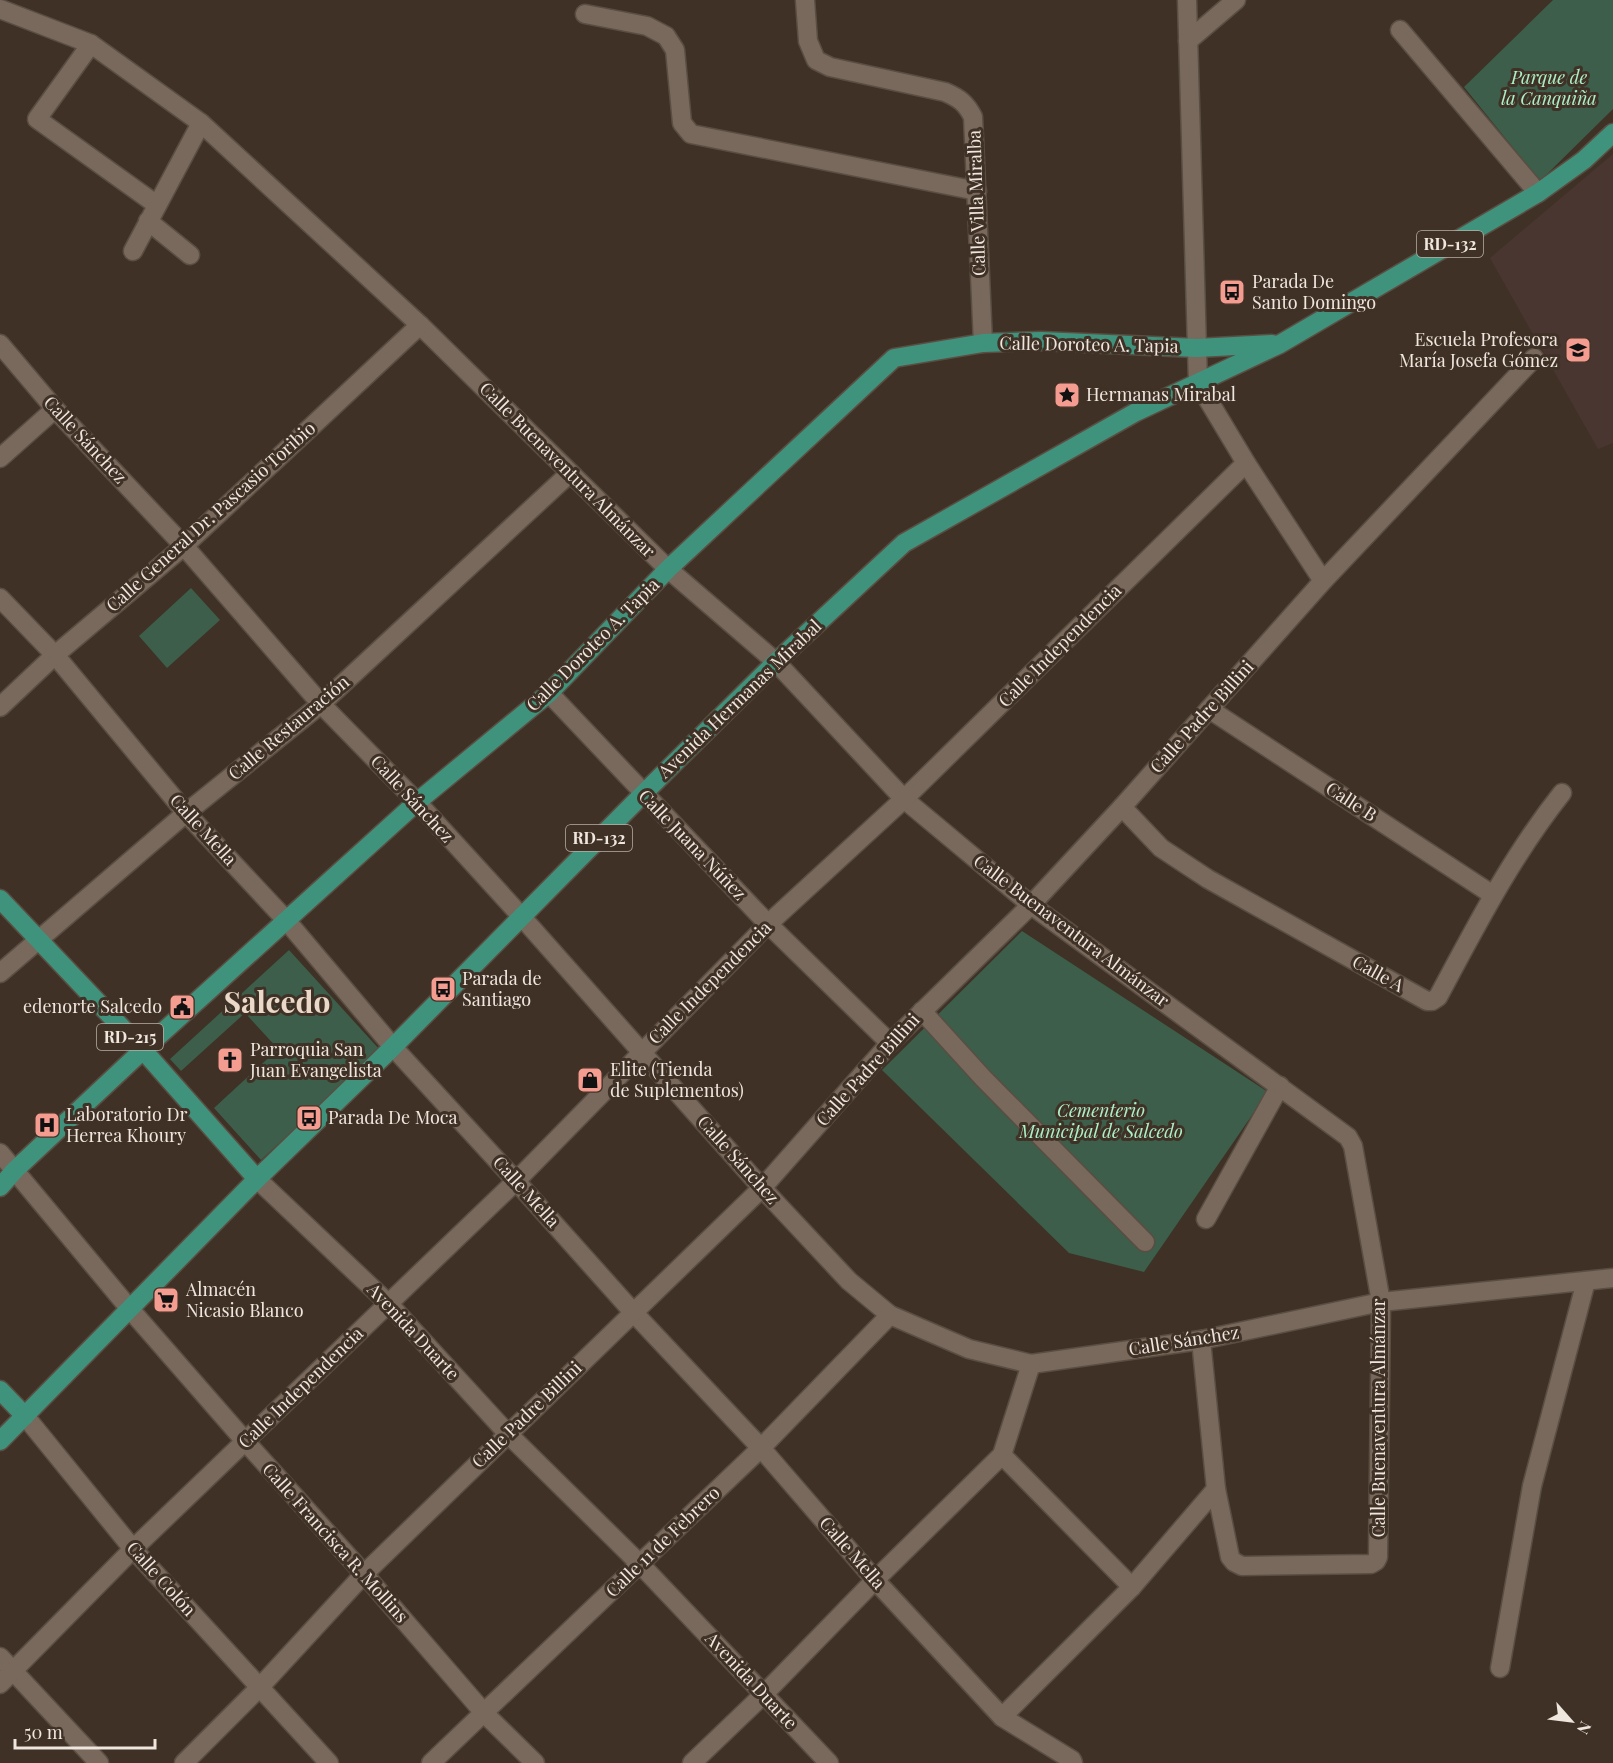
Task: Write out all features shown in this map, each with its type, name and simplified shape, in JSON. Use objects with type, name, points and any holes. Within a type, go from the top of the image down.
[{"type":"main road","name":"Avenida Hermanas Mirabal","points":[[0,1441],[257,1179],[393,1047],[643,794],[776,662],[904,543],[1136,412],[1280,344],[1538,193],[1584,160],[1613,133]]},
{"type":"main road","name":"Calle Doroteo A. Tapia","points":[[0,1187],[15,1170],[143,1050],[417,802],[549,693],[668,569],[894,358],[983,343],[1041,341],[1197,348],[1280,344]]},
{"type":"main road","name":"Avenida Duarte","points":[[0,899],[143,1050],[257,1179]]},
{"type":"main road","name":"Calle Colón","points":[[0,1390],[25,1416]]},
{"type":"street","name":"Calle Villa Miralba","points":[[805,0],[808,41],[816,60],[830,67],[945,92],[961,99],[974,117],[983,343]]},
{"type":"street","points":[[1187,0],[1198,383],[1246,463],[1323,581]]},
{"type":"street","points":[[1188,41],[1236,0]]},
{"type":"street","name":"Calle Buenaventura Almánzar","points":[[0,9],[92,44],[201,123],[420,325],[668,569],[776,662],[904,799],[1031,905],[1348,1137],[1353,1146],[1381,1302],[1378,1557],[1376,1562],[1371,1564],[1242,1566],[1230,1557],[1216,1489]]},
{"type":"street","points":[[585,14],[647,26],[666,36],[675,50],[682,123],[691,134],[977,191]]},
{"type":"street","points":[[1400,30],[1538,193]]},
{"type":"street","points":[[92,44],[37,119],[157,205]]},
{"type":"street","points":[[133,251],[201,123]]},
{"type":"street","points":[[148,221],[190,255]]},
{"type":"street","name":"Calle General Dr. Pascasio Toribio","points":[[0,707],[55,655],[184,546],[420,325]]},
{"type":"street","name":"Calle Sánchez","points":[[0,344],[55,410],[184,546],[321,704],[417,802],[521,916],[762,1188],[849,1281],[890,1315],[969,1349],[1031,1364],[1202,1340],[1381,1302],[1613,1278]]},
{"type":"street","name":"Calle Padre Billini","points":[[184,1763],[260,1687],[364,1574],[762,1188],[890,1042],[1031,905],[1122,807],[1323,581],[1534,358]]},
{"type":"street","points":[[0,458],[55,410]]},
{"type":"street","name":"Calle Independencia","points":[[0,1684],[133,1549],[516,1181],[768,924],[904,799],[1246,463]]},
{"type":"street","name":"Calle Restauración","points":[[0,973],[186,813],[321,704],[570,473]]},
{"type":"street","name":"Calle Mella","points":[[0,598],[55,655],[186,813],[286,920],[393,1047],[633,1312],[761,1448],[875,1580],[1002,1718],[1072,1760],[1073,1763]]},
{"type":"street","name":"Calle Juana Núñez","points":[[549,693],[768,924],[890,1042]]},
{"type":"street","name":"Calle B","points":[[1209,709],[1493,895]]},
{"type":"street","name":"Calle A","points":[[1122,807],[1161,848],[1208,879],[1427,1001],[1432,1001],[1438,997],[1493,895],[1534,829],[1562,793]]},
{"type":"street","points":[[922,1011],[983,1078],[1145,1242]]},
{"type":"street","points":[[1206,1219],[1280,1086]]},
{"type":"street","name":"Calle Francisca R. Mollins","points":[[0,1153],[129,1308],[245,1441],[485,1714],[535,1763]]},
{"type":"street","name":"Avenida Duarte","points":[[257,1179],[389,1304],[508,1434],[640,1564],[829,1763]]},
{"type":"street","points":[[1500,1668],[1532,1486],[1586,1281]]},
{"type":"street","name":"Calle 11 de Febrero","points":[[431,1763],[485,1714],[761,1448],[890,1315]]},
{"type":"street","points":[[1002,1718],[1132,1587],[1216,1489],[1202,1340]]},
{"type":"street","points":[[692,1763],[1002,1455],[1031,1364]]},
{"type":"street","name":"Calle Colón","points":[[25,1416],[133,1549],[329,1763]]},
{"type":"street","points":[[1002,1455],[1132,1587]]},
{"type":"street","points":[[0,1657],[99,1763]]},
{"type":"shaded area","name":"Escuela Profesora María Josefa Gómez","points":[[1613,154],[1613,443],[1598,449],[1490,258]]},
{"type":"green space","name":"Parque de la Canquiña","points":[[1553,0],[1613,0],[1613,109],[1540,181],[1464,87]]},
{"type":"green space","points":[[191,588],[220,620],[167,668],[139,636]]},
{"type":"green space","name":"Cementerio Municipal de Salcedo","points":[[1022,931],[1268,1092],[1144,1272],[1069,1253],[882,1070]]},
{"type":"green space","points":[[289,950],[380,1050],[261,1160],[214,1108],[278,1049],[245,1013],[181,1071],[170,1059]]},
{"type":"place","name":"Parada De Santo Domingo","points":[[1232,292]]},
{"type":"place","name":"Escuela Profesora María Josefa Gómez","points":[[1578,350]]},
{"type":"place","name":"Hermanas Mirabal","points":[[1067,395]]},
{"type":"place","name":"Parada de Santiago","points":[[443,989]]},
{"type":"place","name":"edenorte Salcedo","points":[[182,1007]]},
{"type":"place","name":"Parroquia San Juan Evangelista","points":[[230,1060]]},
{"type":"place","name":"Elite (Tienda de Suplementos)","points":[[590,1080]]},
{"type":"place","name":"Parada De Moca","points":[[309,1118]]},
{"type":"place","name":"Laboratorio Dr Herrea Khoury","points":[[47,1125]]},
{"type":"place","name":"Almacén Nicasio Blanco","points":[[166,1300]]},
{"type":"district","name":"Salcedo","points":[[277,1003]]}]
